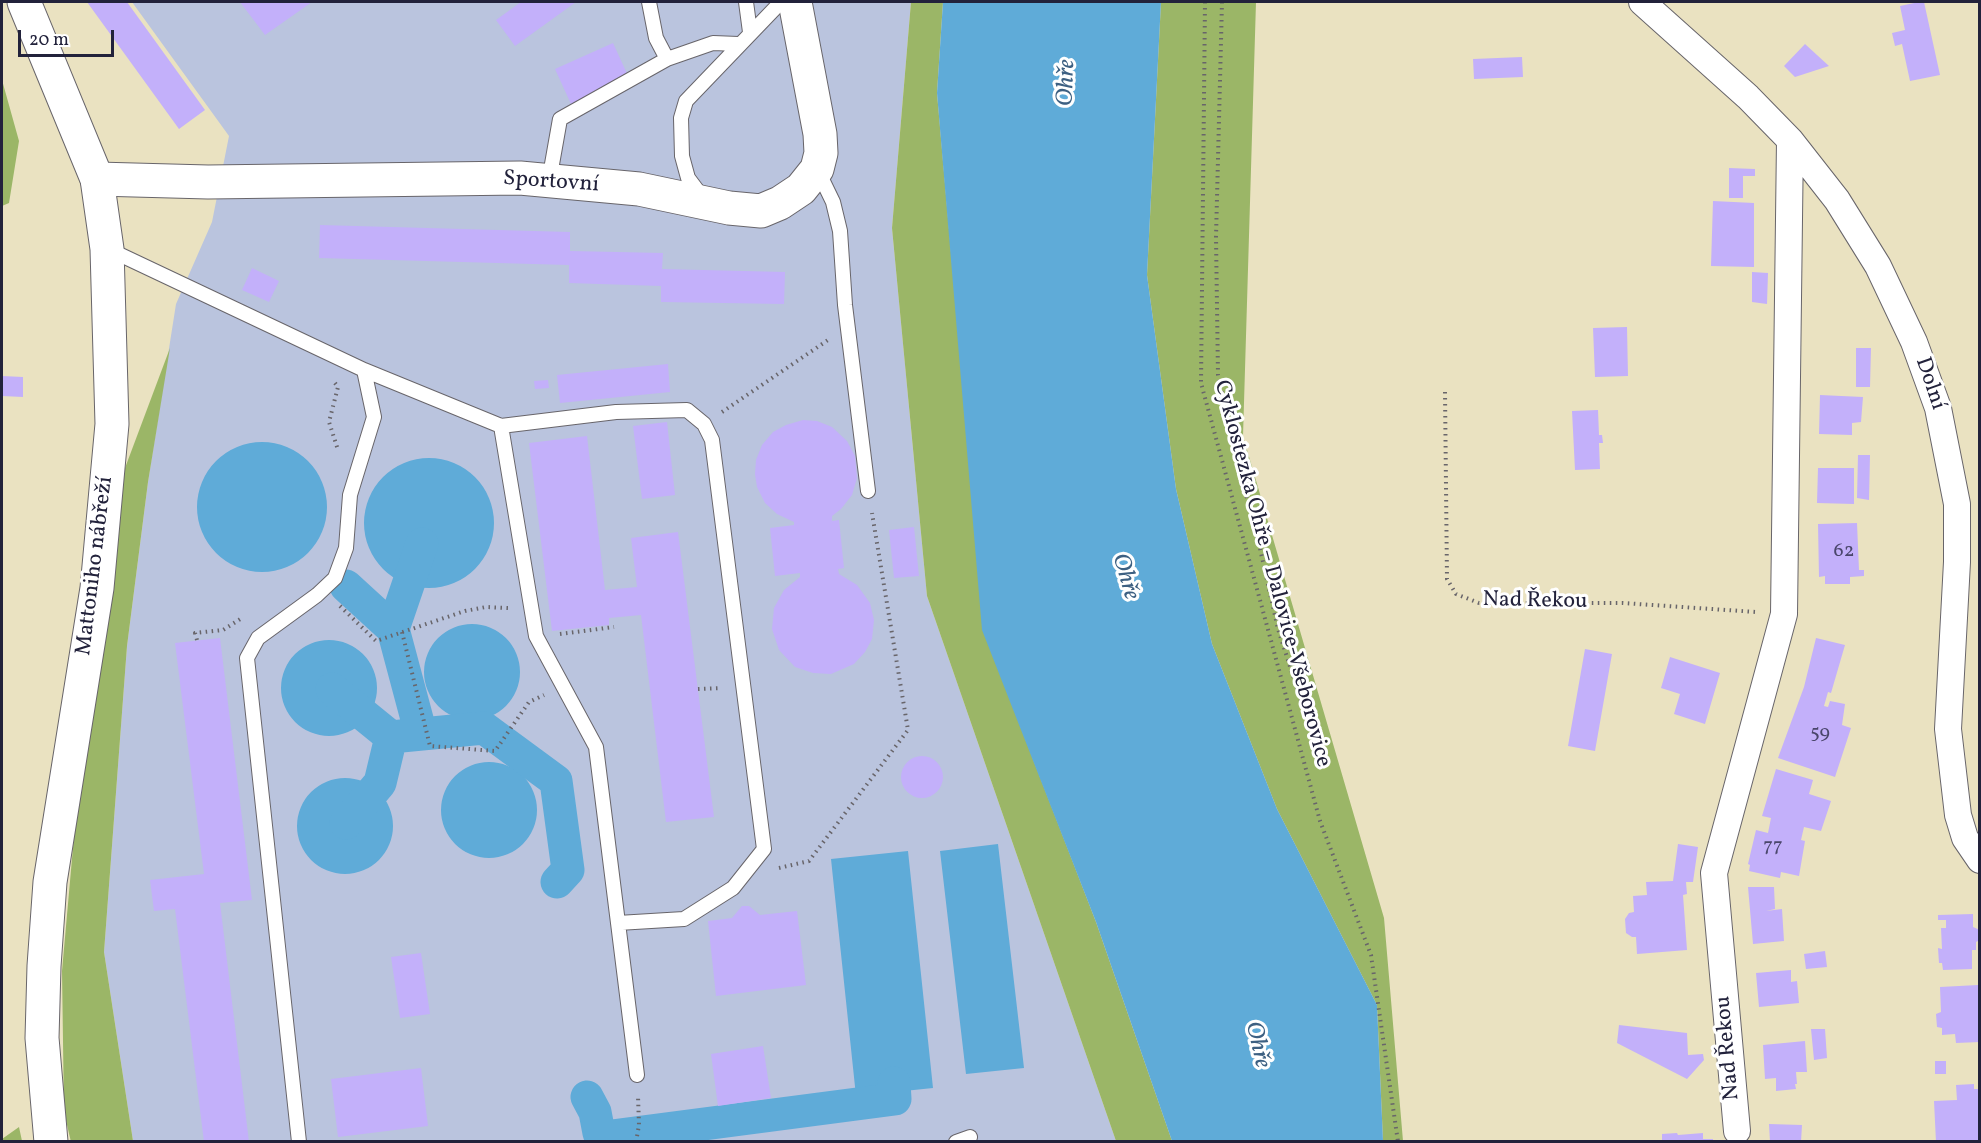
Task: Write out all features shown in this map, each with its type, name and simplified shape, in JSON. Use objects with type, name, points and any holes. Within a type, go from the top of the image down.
[{"type":"main road","name":"Mattoniho nábřeží","points":[[24,2],[97,179],[107,249],[111,436],[97,588],[50,882],[44,966],[42,1038],[51,1142]]},
{"type":"main road","points":[[795,2],[820,134],[821,153],[817,169]]},
{"type":"main road","name":"Sportovní","points":[[97,179],[208,182],[520,178],[639,189],[710,204],[761,211],[780,203],[801,189],[817,169]]},
{"type":"street","name":"Dolní","points":[[1642,2],[1748,97],[1790,140],[1837,200],[1878,266],[1914,342],[1938,408],[1957,504],[1957,562],[1948,729],[1958,815],[1965,838],[1980,860]]},
{"type":"street","name":"Nad Řekou","points":[[1737,1131],[1714,873],[1784,614],[1790,140]]},
{"type":"lane","points":[[649,2],[656,38],[667,59]]},
{"type":"lane","points":[[746,2],[750,32]]},
{"type":"lane","points":[[710,204],[700,195],[688,178],[682,156],[681,118],[686,101],[738,44],[781,2]]},
{"type":"lane","points":[[549,181],[560,119],[667,59],[713,43],[738,44]]},
{"type":"lane","points":[[817,169],[833,202],[840,231],[848,326],[868,491]]},
{"type":"lane","points":[[107,249],[364,370],[501,426],[616,412],[687,410],[704,424],[712,440],[764,849],[733,888],[684,919],[618,923]]},
{"type":"lane","points":[[299,1142],[247,658],[258,638],[335,578],[346,548],[350,495],[374,417],[364,370]]},
{"type":"lane","points":[[501,426],[536,636],[596,747],[638,1075]]},
{"type":"path","name":"Cyklostezka Ohře – Dalovice-Všeborovice","points":[[1205,2],[1200,383],[1320,821],[1371,955],[1398,1142]]},
{"type":"path","points":[[1222,2],[1216,237],[1218,375],[1278,629],[1316,747]]},
{"type":"path","points":[[704,424],[848,326]]},
{"type":"path","points":[[320,349],[319,363],[338,387],[329,422],[339,451]]},
{"type":"path","name":"Nad Řekou","points":[[1445,392],[1447,579],[1456,594],[1479,603],[1623,603],[1784,614]]},
{"type":"path","points":[[743,876],[809,861],[908,730],[868,491]]},
{"type":"path","points":[[317,594],[327,607],[335,602],[376,641],[465,611],[486,607],[511,608],[520,611],[546,633],[552,635],[614,627]]},
{"type":"path","points":[[196,640],[195,633],[223,630],[249,613]]},
{"type":"path","points":[[402,632],[430,746],[495,751],[530,702],[562,685]]},
{"type":"path","points":[[636,1142],[639,1125],[638,1075]]},
{"type":"shaded area","points":[[132,2],[911,2],[892,228],[927,596],[1116,1141],[133,1141],[104,952],[127,646],[148,482],[176,304],[212,222],[229,136]]},
{"type":"green space","points":[[911,2],[943,2],[937,93],[964,400],[989,645],[1096,922],[1172,1141],[1116,1141],[927,596],[892,228]]},
{"type":"green space","points":[[1161,2],[1256,2],[1243,436],[1384,918],[1403,1141],[1383,1141],[1377,1005],[1277,809],[1212,644],[1176,489],[1147,275]]},
{"type":"green space","points":[[2,80],[19,141],[9,203],[2,206]]},
{"type":"green space","points":[[170,348],[148,482],[127,646],[104,952],[133,1141],[71,1142],[64,1112],[62,971],[75,825],[105,628],[125,468]]},
{"type":"green space","points":[[19,1127],[22,1141],[2,1141],[2,1139]]},
{"type":"water","name":"Ohře","points":[[943,2],[1161,2],[1147,275],[1176,489],[1212,644],[1277,809],[1377,1005],[1383,1141],[1172,1141],[1096,922],[982,630],[937,93]]},
{"type":"water","points":[[262,442],[287,447],[308,461],[322,482],[327,507],[322,532],[308,553],[287,567],[262,572],[237,567],[216,553],[202,532],[197,507],[202,482],[216,461],[237,447]]},
{"type":"water","points":[[429,458],[454,463],[475,477],[489,498],[494,523],[489,548],[475,569],[454,583],[429,588],[404,583],[383,569],[369,548],[364,523],[369,498],[383,477],[404,463]]},
{"type":"water","points":[[472,624],[490,628],[506,638],[516,654],[520,672],[516,690],[506,706],[490,716],[472,720],[454,716],[438,706],[428,690],[424,672],[428,654],[438,638],[454,628]]},
{"type":"water","points":[[329,640],[347,644],[363,654],[373,670],[377,688],[373,706],[363,722],[347,732],[329,736],[311,732],[295,722],[285,706],[281,688],[285,670],[295,654],[311,644]]},
{"type":"water","points":[[489,762],[507,766],[523,776],[533,792],[537,810],[533,828],[523,844],[507,854],[489,858],[471,854],[455,844],[445,828],[441,810],[445,792],[455,776],[471,766]]},
{"type":"water","points":[[345,778],[363,782],[379,792],[389,808],[393,826],[389,844],[379,860],[363,870],[345,874],[327,870],[311,860],[301,844],[297,826],[301,808],[311,792],[327,782]]},
{"type":"water","points":[[998,844],[1024,1068],[966,1074],[940,851]]},
{"type":"water","points":[[908,851],[933,1088],[856,1096],[831,859]]},
{"type":"building","points":[[87,2],[127,2],[205,110],[179,129]]},
{"type":"building","points":[[240,2],[312,2],[265,35]]},
{"type":"building","points":[[521,2],[576,2],[515,46],[496,20]]},
{"type":"building","points":[[1924,2],[1940,75],[1910,81],[1902,44],[1895,46],[1892,33],[1905,30],[1900,6]]},
{"type":"building","points":[[613,43],[629,78],[571,104],[555,69]]},
{"type":"building","points":[[1805,44],[1829,66],[1795,77],[1784,66]]},
{"type":"building","points":[[1522,57],[1523,77],[1474,79],[1473,59]]},
{"type":"building","points":[[1729,168],[1755,169],[1755,176],[1743,176],[1743,198],[1729,198]]},
{"type":"building","points":[[1713,201],[1754,203],[1754,267],[1711,266]]},
{"type":"building","points":[[320,225],[570,232],[570,251],[663,253],[662,269],[785,272],[784,304],[661,302],[661,286],[569,283],[569,265],[319,258]]},
{"type":"building","points":[[252,268],[279,281],[269,302],[242,290]]},
{"type":"building","points":[[1752,272],[1768,273],[1767,304],[1752,302]]},
{"type":"building","points":[[1627,327],[1628,376],[1595,377],[1593,328]]},
{"type":"building","points":[[1856,348],[1871,348],[1870,387],[1856,387]]},
{"type":"building","points":[[668,364],[670,392],[560,403],[557,375]]},
{"type":"building","points":[[2,376],[23,377],[23,397],[2,396]]},
{"type":"building","points":[[548,380],[549,388],[535,389],[534,381]]},
{"type":"building","points":[[1820,395],[1863,397],[1861,422],[1852,423],[1852,435],[1819,434]]},
{"type":"building","points":[[1598,410],[1599,435],[1602,435],[1603,443],[1599,443],[1600,469],[1575,470],[1572,411]]},
{"type":"building","points":[[803,420],[817,421],[832,427],[847,441],[855,456],[857,478],[852,495],[832,516],[832,521],[839,520],[844,568],[838,569],[839,574],[857,585],[870,603],[874,620],[872,639],[865,652],[854,664],[831,674],[813,673],[795,667],[779,650],[772,629],[774,608],[784,590],[800,577],[800,573],[775,576],[770,528],[794,525],[794,522],[777,514],[765,503],[757,487],[756,460],[762,445],[773,432]]},
{"type":"building","points":[[667,422],[675,495],[642,499],[633,426]]},
{"type":"building","points":[[587,436],[605,590],[637,587],[631,538],[678,532],[714,817],[666,822],[641,615],[609,618],[609,625],[552,631],[529,443]]},
{"type":"building","points":[[1858,455],[1870,455],[1869,500],[1857,498]]},
{"type":"building","points":[[1818,468],[1854,468],[1854,504],[1817,503]]},
{"type":"building","points":[[1857,523],[1859,570],[1864,570],[1864,576],[1850,577],[1850,584],[1825,584],[1825,576],[1819,577],[1818,524]]},
{"type":"building","points":[[914,527],[919,576],[894,578],[889,530]]},
{"type":"building","points":[[220,638],[252,900],[220,903],[249,1142],[204,1142],[175,909],[154,911],[150,880],[204,874],[175,643]]},
{"type":"building","points":[[1816,638],[1845,645],[1831,693],[1828,692],[1824,706],[1828,707],[1830,701],[1845,704],[1842,725],[1851,728],[1835,777],[1778,758],[1804,687]]},
{"type":"building","points":[[1585,649],[1612,654],[1595,751],[1568,746]]},
{"type":"building","points":[[1670,657],[1720,673],[1705,724],[1674,714],[1680,694],[1661,688]]},
{"type":"building","points":[[922,756],[930,757],[937,762],[942,769],[942,785],[937,792],[930,797],[922,798],[914,797],[907,792],[902,785],[901,777],[902,769],[907,762],[914,757]]},
{"type":"building","points":[[1776,769],[1813,780],[1809,794],[1831,801],[1821,831],[1804,827],[1801,840],[1805,841],[1799,876],[1781,872],[1780,878],[1749,871],[1750,865],[1748,864],[1756,830],[1768,833],[1771,818],[1762,816]]},
{"type":"building","points":[[1678,844],[1698,847],[1693,882],[1686,882],[1687,894],[1683,895],[1687,950],[1637,954],[1636,937],[1626,933],[1625,919],[1629,913],[1634,912],[1633,896],[1647,895],[1646,882],[1673,881]]},
{"type":"building","points":[[1748,887],[1774,887],[1775,909],[1766,911],[1782,909],[1784,941],[1753,944]]},
{"type":"building","points":[[742,906],[749,906],[760,915],[797,911],[806,985],[716,996],[708,921],[732,918]]},
{"type":"building","points":[[1973,914],[1973,927],[1980,930],[1980,940],[1976,942],[1976,950],[1972,950],[1972,969],[1943,970],[1942,963],[1939,963],[1938,948],[1942,949],[1941,928],[1946,928],[1946,920],[1938,920],[1938,915]]},
{"type":"building","points":[[1825,951],[1827,967],[1806,969],[1804,954]]},
{"type":"building","points":[[421,953],[430,1014],[400,1018],[391,957]]},
{"type":"building","points":[[1791,970],[1791,982],[1797,981],[1799,1003],[1759,1007],[1756,973]]},
{"type":"building","points":[[1978,985],[1980,1042],[1956,1043],[1955,1034],[1942,1035],[1942,1028],[1937,1027],[1936,1014],[1941,1012],[1940,987]]},
{"type":"building","points":[[1619,1025],[1687,1033],[1688,1055],[1703,1054],[1704,1060],[1687,1079],[1617,1043]]},
{"type":"building","points":[[1811,1029],[1825,1029],[1827,1058],[1814,1060]]},
{"type":"building","points":[[1805,1041],[1807,1072],[1796,1072],[1796,1089],[1776,1091],[1776,1078],[1765,1079],[1763,1045]]},
{"type":"building","points":[[763,1046],[771,1098],[718,1106],[711,1054]]},
{"type":"building","points":[[1935,1061],[1946,1061],[1946,1074],[1935,1074]]},
{"type":"building","points":[[421,1068],[428,1126],[338,1137],[331,1079]]},
{"type":"building","points":[[1974,1084],[1974,1089],[1980,1089],[1980,1142],[1936,1142],[1934,1101],[1957,1100],[1956,1085]]},
{"type":"building","points":[[1769,1124],[1802,1125],[1801,1142],[1770,1142]]},
{"type":"building","points":[[1677,1133],[1678,1135],[1703,1133],[1703,1139],[1713,1139],[1713,1142],[1662,1142],[1662,1134]]},
{"type":"waterway","points":[[421,734],[393,629],[422,544]]},
{"type":"waterway","points":[[346,586],[393,629]]},
{"type":"waterway","points":[[332,689],[391,737]]},
{"type":"waterway","points":[[346,823],[380,783],[391,737],[484,728],[556,781],[568,870],[557,882]]},
{"type":"waterway","points":[[587,1097],[595,1112],[599,1133],[604,1137],[895,1099],[894,1083]]}]
